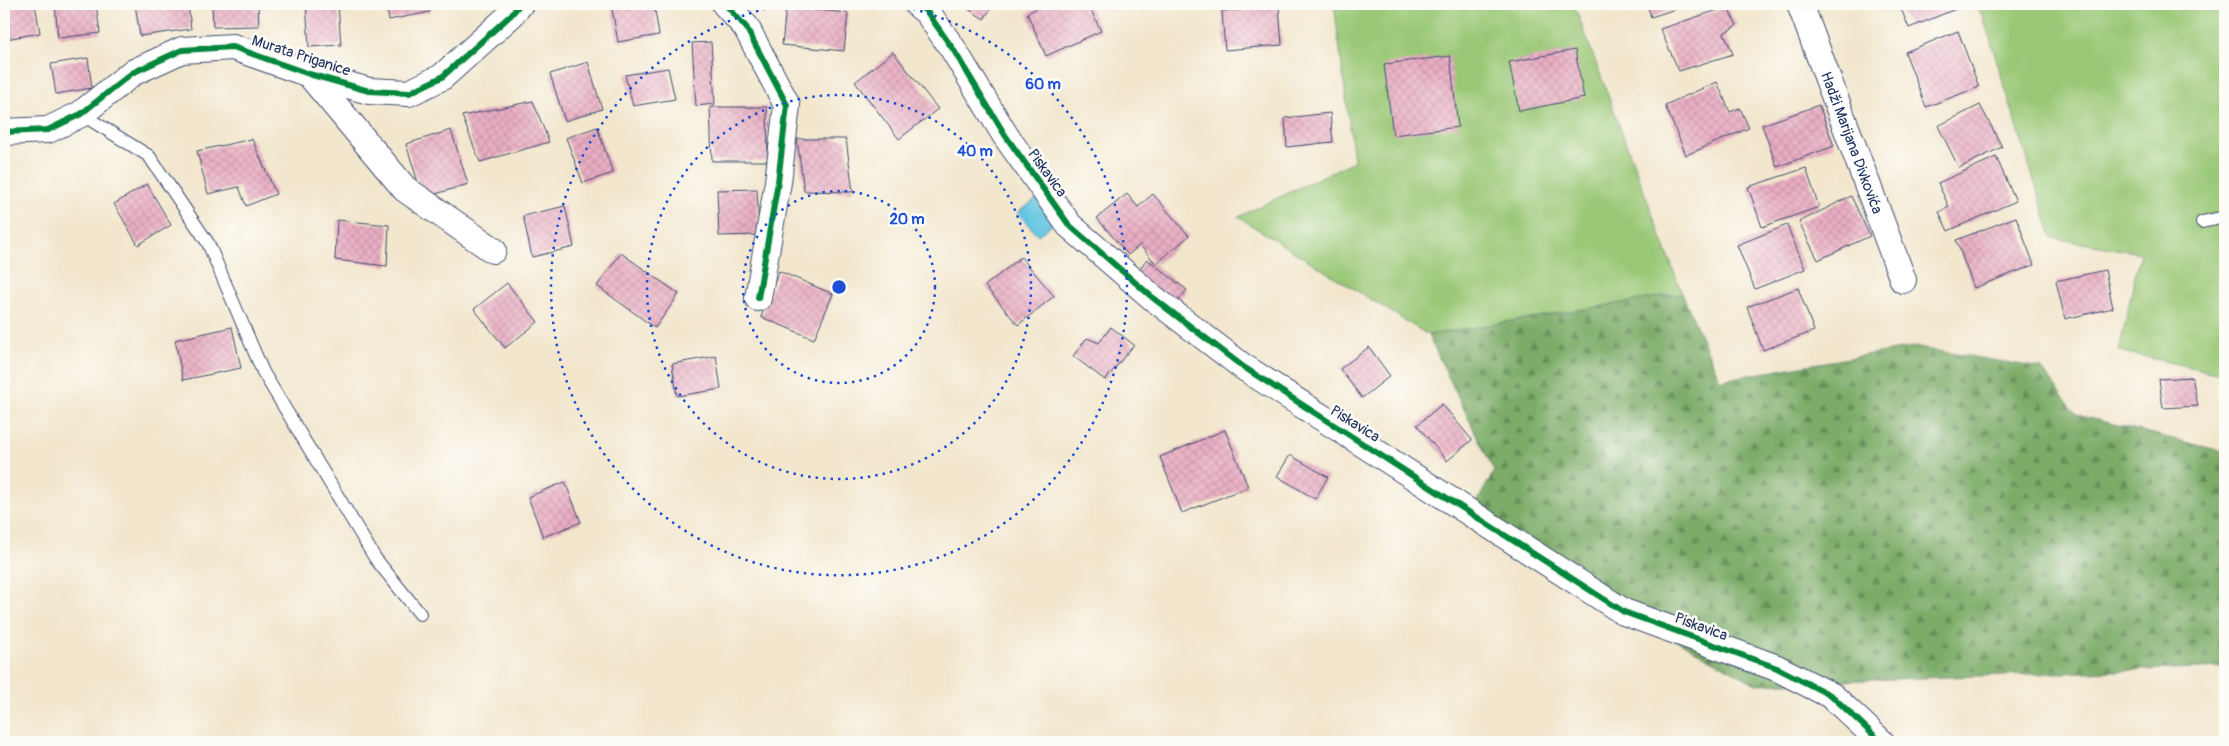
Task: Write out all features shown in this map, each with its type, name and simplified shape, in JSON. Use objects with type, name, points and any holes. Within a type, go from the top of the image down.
[{"type":"street","name":"Murata Priganice","points":[[4,132],[48,130],[81,114],[132,73],[182,50],[234,47],[309,74],[370,91],[409,93],[442,77],[512,14],[520,4]]},
{"type":"street","points":[[725,4],[746,27],[787,105],[778,182],[758,298]]},
{"type":"street","name":"Piskavica","points":[[917,4],[927,12],[953,49],[1004,135],[1069,225],[1167,308],[1242,366],[1624,612],[1777,668],[1832,696],[1881,742]]},
{"type":"street","name":"Hadži Marijana Divkovića","points":[[1800,4],[1903,280]]},
{"type":"street","name":"Murata Priganice","points":[[309,74],[405,189],[492,250]]},
{"type":"lane","points":[[81,114],[149,156],[208,243],[263,372],[375,558],[420,614]]},
{"type":"lane","points":[[2202,222],[2225,217]]},
{"type":"green space","points":[[1334,4],[1574,4],[1682,293],[1428,335],[1238,217],[1354,161]]},
{"type":"green space","points":[[1975,4],[2225,4],[2225,375],[2119,351],[2140,253],[2052,238],[1983,17]]},
{"type":"green space","points":[[1682,293],[1720,380],[1913,347],[2041,368],[2077,415],[2225,452],[2225,667],[1756,684],[1465,524],[1494,471],[1428,335]]},
{"type":"water","points":[[1050,189],[1068,213],[1038,235],[1017,213]]},
{"type":"building","points":[[4,4],[35,4],[40,33],[6,39]]},
{"type":"building","points":[[55,4],[96,4],[100,33],[58,38]]},
{"type":"building","points":[[135,4],[188,4],[191,29],[140,36]]},
{"type":"building","points":[[212,4],[258,4],[259,26],[213,27]]},
{"type":"building","points":[[306,4],[338,4],[341,45],[309,47]]},
{"type":"building","points":[[386,4],[428,4],[430,12],[389,20]]},
{"type":"building","points":[[611,4],[654,4],[659,35],[618,42]]},
{"type":"building","points":[[960,4],[994,4],[984,19]]},
{"type":"building","points":[[1046,4],[1088,4],[1101,31],[1046,56],[1027,13]]},
{"type":"building","points":[[1647,4],[1691,4],[1651,17]]},
{"type":"building","points":[[1899,4],[1963,4],[1963,6],[1909,28]]},
{"type":"building","points":[[786,7],[848,13],[844,51],[782,45]]},
{"type":"building","points":[[1279,7],[1282,45],[1225,50],[1222,11]]},
{"type":"building","points":[[1727,7],[1737,25],[1724,33],[1733,54],[1679,71],[1660,29]]},
{"type":"building","points":[[1958,31],[1979,87],[1926,107],[1905,52]]},
{"type":"building","points":[[711,42],[715,104],[696,106],[692,43]]},
{"type":"building","points":[[1575,50],[1584,98],[1519,111],[1509,62]]},
{"type":"building","points":[[893,52],[938,109],[899,139],[855,82]]},
{"type":"building","points":[[4,56],[7,56],[11,98],[4,98]]},
{"type":"building","points":[[1450,56],[1458,127],[1393,135],[1384,64]]},
{"type":"building","points":[[88,58],[92,88],[56,94],[51,64]]},
{"type":"building","points":[[588,62],[602,109],[565,121],[550,74]]},
{"type":"building","points":[[668,68],[675,99],[633,106],[625,75]]},
{"type":"building","points":[[1717,82],[1730,112],[1740,108],[1749,128],[1686,155],[1665,105]]},
{"type":"building","points":[[533,101],[549,142],[480,162],[462,116]]},
{"type":"building","points":[[1819,105],[1834,146],[1777,167],[1762,125]]},
{"type":"building","points":[[1980,105],[2002,147],[1959,168],[1938,126]]},
{"type":"building","points":[[710,107],[767,107],[768,161],[712,161]]},
{"type":"building","points":[[1330,113],[1333,142],[1287,147],[1285,118]]},
{"type":"building","points":[[597,127],[613,173],[583,183],[566,138]]},
{"type":"building","points":[[451,130],[468,184],[423,198],[406,144]]},
{"type":"building","points":[[252,139],[276,194],[246,206],[239,187],[208,194],[197,151]]},
{"type":"building","points":[[797,139],[846,139],[853,192],[804,191]]},
{"type":"building","points":[[1996,157],[2016,201],[1948,231],[1939,212],[1949,207],[1938,183]]},
{"type":"building","points":[[1806,168],[1819,207],[1762,227],[1748,187]]},
{"type":"building","points":[[147,184],[171,225],[138,245],[114,204]]},
{"type":"building","points":[[757,189],[759,235],[719,236],[717,190]]},
{"type":"building","points":[[1127,194],[1138,207],[1153,194],[1189,236],[1156,264],[1140,245],[1128,255],[1097,218]]},
{"type":"building","points":[[1851,196],[1870,236],[1818,260],[1799,222]]},
{"type":"building","points":[[565,206],[574,247],[532,257],[523,216]]},
{"type":"building","points":[[2016,217],[2034,265],[1974,288],[1956,240]]},
{"type":"building","points":[[337,220],[389,225],[387,266],[335,260]]},
{"type":"building","points":[[1787,225],[1805,269],[1755,289],[1737,245]]},
{"type":"building","points":[[621,253],[679,294],[655,328],[597,286]]},
{"type":"building","points":[[1021,257],[1054,296],[1018,325],[985,286]]},
{"type":"building","points":[[1147,259],[1187,290],[1166,317],[1126,286]]},
{"type":"building","points":[[2105,270],[2113,308],[2065,319],[2056,281]]},
{"type":"building","points":[[779,271],[833,294],[814,339],[761,317]]},
{"type":"building","points":[[507,283],[538,322],[505,348],[474,309]]},
{"type":"building","points":[[1798,288],[1814,331],[1763,350],[1747,307]]},
{"type":"building","points":[[232,327],[241,368],[183,380],[175,340]]},
{"type":"building","points":[[1111,327],[1134,345],[1105,380],[1073,356],[1087,338],[1099,343]]},
{"type":"building","points":[[1369,347],[1390,376],[1362,398],[1340,369]]},
{"type":"building","points":[[716,356],[721,389],[677,396],[672,364]]},
{"type":"building","points":[[2192,377],[2198,406],[2163,408],[2159,379]]},
{"type":"building","points":[[1442,404],[1472,440],[1447,461],[1417,425]]},
{"type":"building","points":[[1225,430],[1248,487],[1182,513],[1160,457]]},
{"type":"building","points":[[1290,455],[1328,477],[1315,499],[1277,476]]},
{"type":"building","points":[[565,482],[581,522],[543,537],[528,497]]},
{"type":"cycle path","points":[[4,132],[48,130],[81,114],[132,73],[182,50],[233,47],[309,74],[369,91],[409,93],[442,77],[512,14],[520,4]]},
{"type":"cycle path","points":[[725,4],[746,27],[787,105],[778,182],[758,298]]},
{"type":"cycle path","points":[[917,4],[927,12],[953,49],[1005,135],[1069,225],[1152,297],[1242,366],[1624,612],[1777,668],[1832,696],[1881,742]]}]
